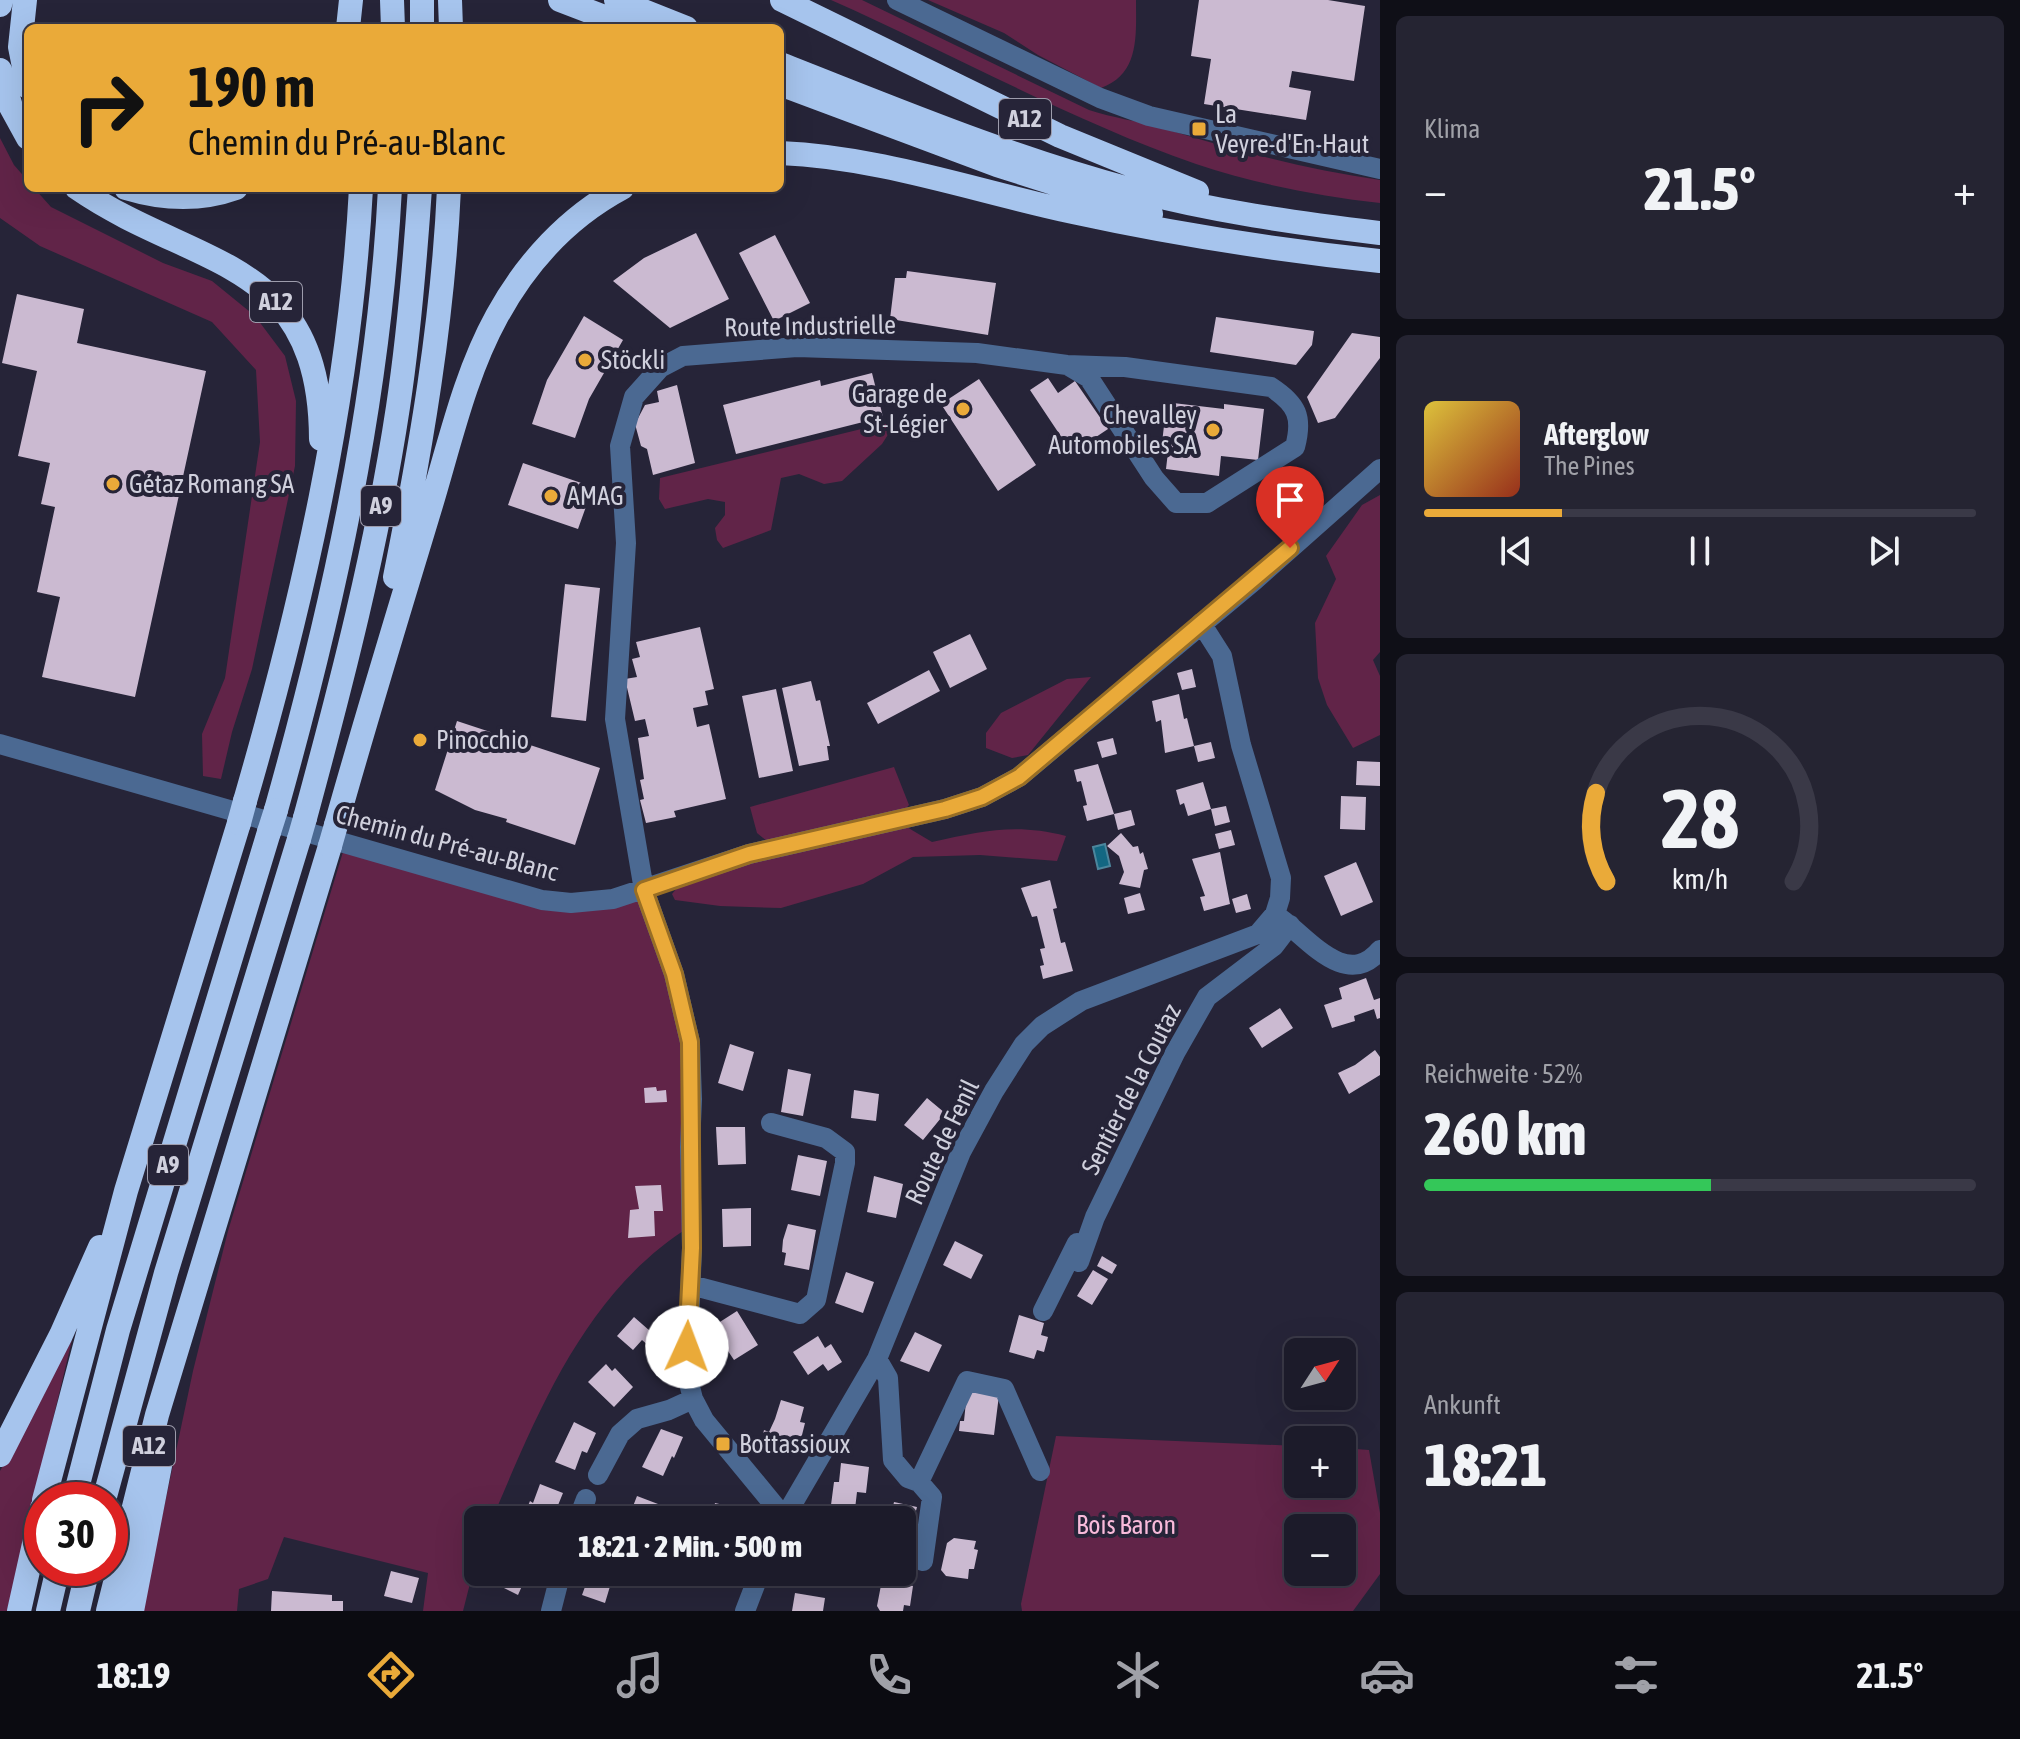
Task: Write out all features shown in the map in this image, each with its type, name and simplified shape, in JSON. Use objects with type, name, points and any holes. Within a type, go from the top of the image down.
[{"type":"highway","points":[[24,67],[20,47],[25,0]]},
{"type":"highway","points":[[348,24],[351,0]]},
{"type":"highway","points":[[359,0],[361,24]]},
{"type":"highway","points":[[392,0],[393,24]]},
{"type":"highway","points":[[422,0],[422,24]]},
{"type":"highway","points":[[450,0],[451,24]]},
{"type":"highway","points":[[560,0],[623,24]]},
{"type":"highway","points":[[616,0],[676,24]]},
{"type":"highway","name":"A12","points":[[782,0],[1074,142],[1177,185],[1276,218]]},
{"type":"highway","name":"A12","points":[[784,66],[969,138],[1090,178],[1164,198],[1380,233]]},
{"type":"highway","points":[[0,70],[11,107],[24,131]]},
{"type":"highway","name":"A12","points":[[784,85],[997,165],[1251,244]]},
{"type":"highway","name":"A12","points":[[784,153],[872,164],[1073,212],[1251,244],[1380,261]]},
{"type":"highway","name":"A12","points":[[84,192],[228,265],[263,290],[286,314],[304,343],[319,397],[321,440],[314,521]]},
{"type":"highway","points":[[140,192],[176,197],[219,192]]},
{"type":"highway","points":[[49,1482],[126,1191],[242,812],[288,640],[343,380],[361,192]]},
{"type":"highway","name":"A9","points":[[79,1482],[118,1330],[272,821],[321,641],[371,383],[390,192]]},
{"type":"highway","name":"A9","points":[[109,1482],[166,1273],[302,828],[353,633],[386,479],[404,364],[420,192]]},
{"type":"highway","points":[[363,729],[430,387],[449,192]]},
{"type":"highway","name":"A12","points":[[108,1611],[154,1429],[469,380],[490,330],[517,284],[544,249],[576,218],[616,192]]},
{"type":"highway","points":[[0,1455],[61,1335],[126,1191]]},
{"type":"highway","points":[[132,1611],[198,1284]]},
{"type":"highway","points":[[19,1611],[25,1586]]},
{"type":"highway","points":[[48,1611],[54,1586]]},
{"type":"highway","points":[[78,1611],[84,1586]]},
{"type":"street","points":[[897,0],[1100,98],[1149,116],[1380,169]]},
{"type":"street","name":"Route Industrielle","points":[[693,1399],[687,1375],[691,1285],[690,1042],[674,974],[644,890],[615,719],[626,543],[620,446],[634,397],[660,368],[683,356],[797,347],[977,353],[1067,365],[1125,367],[1271,387],[1291,400],[1301,426],[1295,447],[1207,503],[1176,503],[1154,478],[1089,378],[1067,365]]},
{"type":"street","points":[[1380,469],[1255,580],[1201,623],[1222,656],[1241,745],[1281,878],[1282,920],[1323,956],[1350,965],[1373,958],[1380,950]]},
{"type":"street","name":"Chemin du Pré-au-Blanc","points":[[0,744],[542,900],[571,903],[644,890],[749,854],[945,809],[982,797],[1019,777],[1201,623]]},
{"type":"street","name":"Sentier de la Coutaz","points":[[1079,1262],[1095,1217],[1175,1053],[1207,997],[1274,946],[1282,920]]},
{"type":"street","name":"Route de Fenil","points":[[792,1506],[877,1359],[961,1152],[1024,1044],[1042,1026],[1081,1001],[1258,934],[1282,920]]},
{"type":"street","points":[[691,1285],[800,1314],[816,1300],[845,1152],[826,1138],[771,1123]]},
{"type":"street","name":"Sentier de la Coutaz","points":[[1043,1311],[1084,1230],[1095,1217]]},
{"type":"street","points":[[877,1359],[888,1378],[893,1460],[908,1478],[919,1482],[932,1497],[923,1561]]},
{"type":"street","points":[[919,1482],[967,1381],[1004,1389],[1040,1471]]},
{"type":"street","points":[[598,1475],[620,1434],[637,1419],[693,1399],[704,1420],[773,1506]]},
{"type":"street","points":[[583,1506],[586,1499]]},
{"type":"street","points":[[551,1611],[557,1586]]},
{"type":"street","points":[[745,1611],[755,1586]]},
{"type":"green space","points":[[831,0],[862,0],[1089,110],[1270,158],[1380,180],[1380,203],[1241,178],[1149,147]]},
{"type":"green space","points":[[928,0],[1136,0],[1133,52],[1123,73],[1101,88],[1004,33]]},
{"type":"green space","points":[[0,138],[14,165],[24,176],[24,192],[38,192],[51,207],[163,263],[212,281],[255,316],[285,356],[296,401],[295,466],[252,669],[221,779],[203,776],[202,734],[225,678],[260,442],[256,370],[212,322],[40,246],[0,218]]},
{"type":"green space","points":[[890,422],[889,433],[882,444],[842,481],[824,484],[799,474],[781,478],[771,530],[723,548],[717,540],[715,528],[725,515],[725,502],[708,499],[665,509],[659,499],[660,478]]},
{"type":"green space","points":[[1380,495],[1380,652],[1373,660],[1380,676],[1380,735],[1353,748],[1327,705],[1318,678],[1315,623],[1336,579],[1326,556],[1362,505]]},
{"type":"green space","points":[[1091,677],[1028,755],[1012,758],[986,748],[986,733],[1001,713],[1067,679]]},
{"type":"green space","points":[[894,767],[909,805],[895,820],[932,842],[999,830],[1048,832],[1066,836],[1057,861],[980,855],[913,857],[863,884],[781,908],[720,906],[675,900],[672,894],[688,875],[774,847],[757,833],[750,807]]},
{"type":"green space","points":[[346,842],[542,900],[644,890],[680,997],[691,1226],[655,1252],[624,1282],[596,1316],[551,1390],[498,1506],[464,1506],[464,1586],[469,1586],[463,1611],[423,1611],[428,1573],[284,1537],[268,1579],[239,1589],[237,1611],[142,1611],[193,1371],[228,1231]]},
{"type":"green space","points":[[72,1340],[38,1482],[24,1482],[24,1540],[7,1611],[0,1611],[0,1471]]},
{"type":"green space","name":"Bois Baron","points":[[1056,1436],[1284,1445],[1284,1498],[1356,1498],[1356,1449],[1369,1450],[1380,1513],[1380,1574],[1353,1611],[1022,1611]]},
{"type":"water","points":[[1105,844],[1110,866],[1098,869],[1093,847]]},
{"type":"building","points":[[1199,0],[1328,0],[1365,6],[1354,81],[1292,71],[1289,87],[1311,91],[1306,120],[1204,104],[1211,59],[1191,56]]},
{"type":"building","points":[[696,233],[729,299],[670,328],[613,281],[644,258]]},
{"type":"building","points":[[775,235],[810,303],[774,321],[739,253]]},
{"type":"building","points":[[907,271],[996,283],[988,335],[890,319],[895,278],[906,278]]},
{"type":"building","name":"Gétaz Romang SA","points":[[17,294],[84,309],[77,343],[206,371],[135,697],[42,677],[60,597],[37,592],[55,507],[41,504],[50,463],[18,456],[37,371],[2,363]]},
{"type":"building","name":"Stöckli","points":[[584,316],[623,340],[589,399],[575,438],[532,424],[547,380]]},
{"type":"building","points":[[1216,317],[1314,331],[1312,345],[1296,365],[1210,352]]},
{"type":"building","points":[[1352,333],[1380,337],[1380,358],[1335,418],[1318,423],[1307,397]]},
{"type":"building","points":[[872,373],[883,417],[736,454],[723,405],[820,380],[821,386]]},
{"type":"building","points":[[1048,378],[1058,393],[1075,381],[1108,429],[1072,453],[1030,390]]},
{"type":"building","points":[[979,379],[1036,465],[998,491],[941,404]]},
{"type":"building","points":[[677,385],[695,463],[653,475],[647,449],[641,446],[635,424],[645,405],[659,402],[657,391]]},
{"type":"building","name":"Chevalley Automobiles SA","points":[[1173,403],[1224,409],[1224,404],[1264,409],[1258,460],[1221,456],[1219,476],[1166,469],[1169,443],[1162,443],[1165,417],[1172,418]]},
{"type":"building","name":"AMAG","points":[[523,463],[593,487],[578,529],[508,505]]},
{"type":"building","points":[[565,584],[600,588],[586,721],[551,717]]},
{"type":"building","points":[[700,627],[714,689],[705,691],[708,705],[693,708],[697,727],[709,724],[726,799],[674,811],[676,817],[646,823],[640,800],[644,799],[640,780],[644,779],[638,738],[649,736],[645,719],[635,721],[625,679],[637,677],[632,659],[640,657],[636,642]]},
{"type":"building","points":[[970,634],[987,669],[950,688],[933,652]]},
{"type":"building","points":[[1192,669],[1196,687],[1182,690],[1177,673]]},
{"type":"building","points":[[929,670],[940,691],[878,724],[867,703]]},
{"type":"building","points":[[811,681],[816,701],[820,700],[830,746],[827,746],[829,760],[799,766],[782,688]]},
{"type":"building","points":[[776,689],[793,771],[759,778],[742,696]]},
{"type":"building","points":[[1179,694],[1194,746],[1165,753],[1161,720],[1156,722],[1152,701]]},
{"type":"building","points":[[457,721],[600,768],[575,845],[475,810],[435,790]]},
{"type":"building","points":[[1113,738],[1117,754],[1102,758],[1097,742]]},
{"type":"building","points":[[1211,742],[1215,758],[1198,762],[1194,746]]},
{"type":"building","points":[[1357,761],[1380,762],[1380,786],[1356,785]]},
{"type":"building","points":[[1098,764],[1114,814],[1087,821],[1081,781],[1077,782],[1074,770]]},
{"type":"building","points":[[1203,782],[1211,809],[1188,816],[1184,803],[1180,805],[1176,790]]},
{"type":"building","points":[[1341,796],[1366,797],[1365,830],[1340,829]]},
{"type":"building","points":[[1226,806],[1230,822],[1215,826],[1211,809]]},
{"type":"building","points":[[1131,810],[1135,825],[1118,830],[1114,814]]},
{"type":"building","points":[[1231,830],[1235,845],[1219,849],[1215,834]]},
{"type":"building","points":[[1121,833],[1133,847],[1138,846],[1140,854],[1143,852],[1148,869],[1144,870],[1140,888],[1119,884],[1124,872],[1119,856],[1107,846]]},
{"type":"building","points":[[1220,852],[1230,904],[1204,911],[1200,897],[1205,896],[1192,859]]},
{"type":"building","points":[[1356,862],[1373,902],[1341,916],[1324,876]]},
{"type":"building","points":[[1050,880],[1061,943],[1065,942],[1073,971],[1043,979],[1040,949],[1045,948],[1037,916],[1032,917],[1021,888]]},
{"type":"building","points":[[1140,893],[1145,910],[1128,914],[1124,898]]},
{"type":"building","points":[[1247,894],[1251,909],[1236,913],[1232,899]]},
{"type":"building","points":[[1366,978],[1374,1000],[1380,998],[1380,1018],[1377,1019],[1374,1009],[1354,1016],[1355,1021],[1332,1028],[1324,1005],[1342,999],[1339,988]]},
{"type":"building","points":[[1280,1008],[1293,1028],[1262,1048],[1249,1028]]},
{"type":"building","points":[[730,1044],[754,1052],[743,1091],[718,1083]]},
{"type":"building","points":[[1375,1050],[1380,1057],[1380,1075],[1349,1094],[1338,1073]]},
{"type":"building","points":[[788,1069],[811,1074],[803,1116],[781,1112]]},
{"type":"building","points":[[656,1087],[657,1091],[666,1090],[667,1102],[645,1103],[644,1088]]},
{"type":"building","points":[[854,1090],[879,1094],[876,1121],[851,1118]]},
{"type":"building","points":[[927,1098],[945,1113],[923,1140],[904,1125]]},
{"type":"building","points":[[716,1127],[745,1127],[746,1164],[718,1165]]},
{"type":"building","points":[[798,1155],[827,1161],[820,1196],[791,1190]]},
{"type":"building","points":[[874,1176],[903,1184],[896,1218],[867,1212]]},
{"type":"building","points":[[661,1185],[663,1211],[654,1211],[655,1236],[628,1238],[630,1210],[639,1209],[635,1186]]},
{"type":"building","points":[[751,1208],[751,1246],[723,1247],[722,1209]]},
{"type":"building","points":[[788,1224],[816,1230],[809,1270],[784,1265],[786,1253],[782,1252],[783,1240]]},
{"type":"building","points":[[955,1241],[983,1255],[971,1279],[943,1265]]},
{"type":"building","points":[[1102,1256],[1117,1265],[1112,1274],[1097,1266]]},
{"type":"building","points":[[1093,1270],[1108,1279],[1092,1305],[1077,1296]]},
{"type":"building","points":[[846,1272],[874,1282],[863,1313],[835,1303]]},
{"type":"building","points":[[737,1311],[758,1345],[734,1360],[712,1327]]},
{"type":"building","points":[[1019,1315],[1044,1323],[1041,1335],[1048,1337],[1044,1352],[1037,1350],[1034,1359],[1009,1352]]},
{"type":"building","points":[[634,1317],[666,1345],[658,1354],[642,1340],[633,1350],[617,1336]]},
{"type":"building","points":[[915,1332],[942,1345],[929,1372],[900,1361]]},
{"type":"building","points":[[818,1336],[825,1348],[831,1344],[842,1362],[828,1371],[823,1364],[808,1375],[793,1352]]},
{"type":"building","points":[[606,1364],[612,1371],[615,1368],[633,1387],[614,1407],[588,1382]]},
{"type":"building","points":[[967,1392],[999,1395],[994,1435],[959,1431],[960,1421],[964,1421]]},
{"type":"building","points":[[781,1400],[804,1407],[800,1422],[805,1423],[801,1439],[795,1437],[791,1452],[761,1443],[764,1430],[769,1432]]},
{"type":"building","points":[[574,1422],[596,1433],[587,1453],[582,1451],[575,1470],[555,1462]]},
{"type":"building","points":[[661,1429],[683,1437],[663,1476],[642,1467]]},
{"type":"building","points":[[841,1463],[869,1467],[866,1493],[857,1492],[855,1506],[831,1505],[834,1482],[839,1482]]},
{"type":"building","points":[[540,1484],[563,1493],[558,1506],[528,1506],[530,1501],[533,1503]]},
{"type":"building","points":[[637,1496],[658,1504],[657,1506],[633,1506]]},
{"type":"building","points":[[954,1538],[976,1541],[974,1549],[978,1550],[974,1569],[969,1569],[968,1579],[946,1576],[941,1570],[947,1543]]},
{"type":"building","points":[[391,1571],[419,1578],[412,1603],[384,1596]]},
{"type":"building","points":[[500,1586],[522,1586],[518,1595]]},
{"type":"building","points":[[585,1586],[610,1586],[605,1603],[582,1595]]},
{"type":"building","points":[[881,1586],[913,1586],[910,1606],[904,1605],[903,1611],[880,1611],[877,1606]]},
{"type":"building","points":[[272,1591],[332,1595],[332,1601],[343,1601],[343,1611],[271,1611]]},
{"type":"building","points":[[795,1593],[825,1598],[823,1611],[792,1611]]},
{"type":"place","name":"La Veyre-d'En-Haut","points":[[1199,129]]},
{"type":"place","name":"Stöckli","points":[[585,360]]},
{"type":"place","name":"Garage de St-Légier","points":[[963,409]]},
{"type":"place","name":"Chevalley Automobiles SA","points":[[1213,430]]},
{"type":"place","name":"Gétaz Romang SA","points":[[113,484]]},
{"type":"place","name":"AMAG","points":[[551,496]]},
{"type":"place","name":"Pinocchio","points":[[420,740]]},
{"type":"place","name":"Bottassioux","points":[[723,1444]]},
{"type":"route","points":[[687,1347],[692,1248],[690,1042],[674,974],[644,890],[749,854],[945,809],[982,797],[1019,777],[1290,548]]}]
